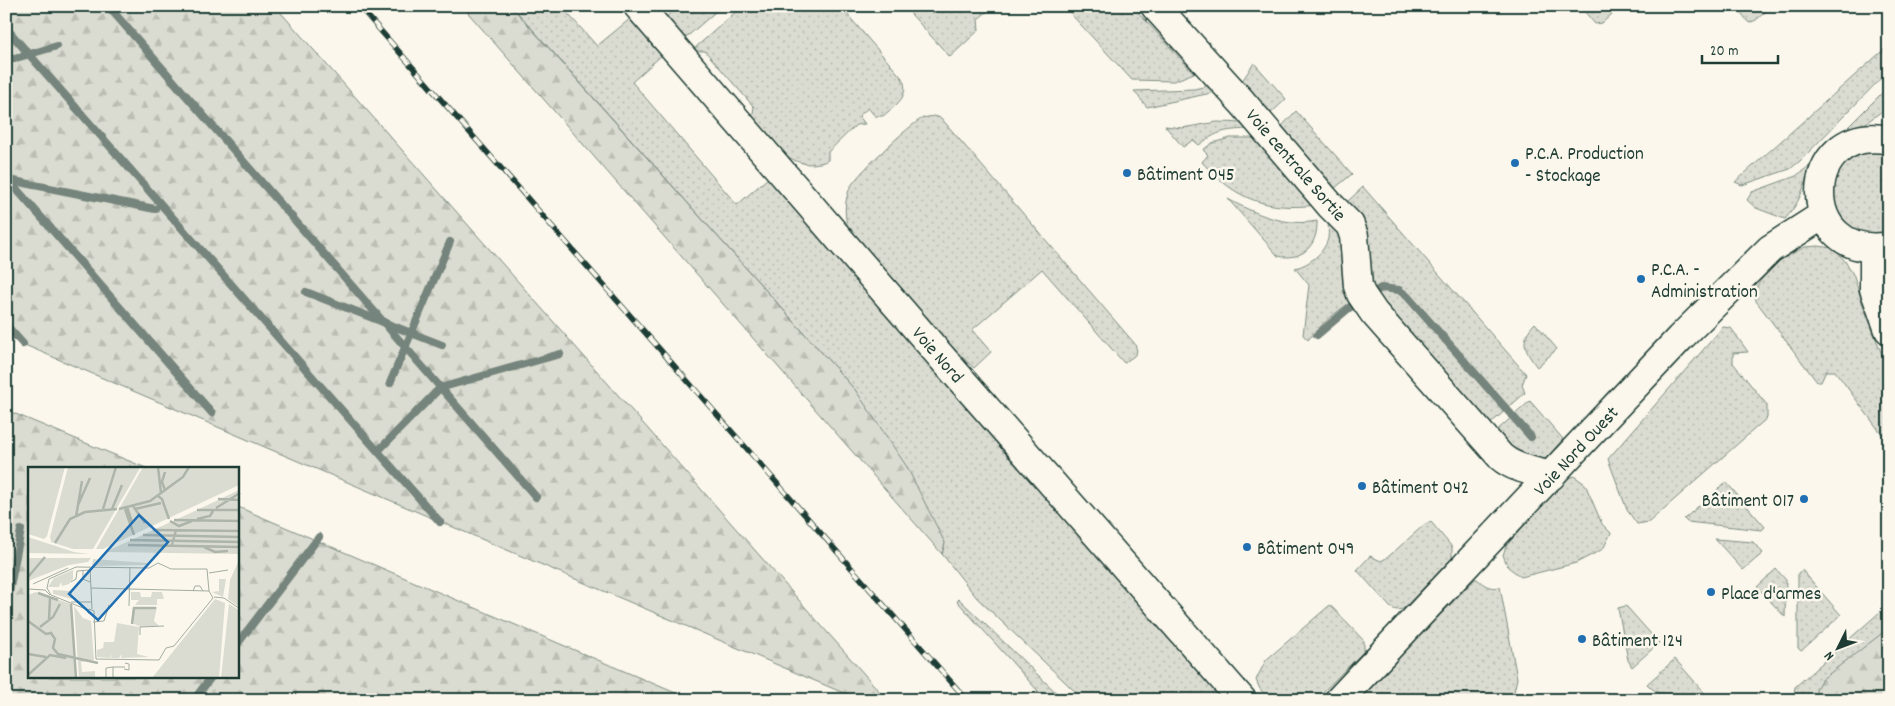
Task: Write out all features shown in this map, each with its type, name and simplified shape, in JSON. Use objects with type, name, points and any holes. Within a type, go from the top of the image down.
[{"type":"street","name":"Voie Nord","points":[[638,6],[950,367],[1242,700]]},
{"type":"street","name":"Voie centrale Sortie","points":[[1155,6],[1242,102],[1330,205],[1350,225],[1354,236],[1358,286],[1364,298],[1501,457],[1510,464],[1551,476]]},
{"type":"street","points":[[1889,140],[1876,137],[1858,140],[1842,148],[1829,161],[1821,177],[1819,195],[1823,215],[1831,227],[1843,238],[1858,246],[1881,247],[1874,289],[1889,330]]},
{"type":"street","name":"Voie Nord Ouest","points":[[1339,700],[1674,345],[1770,249],[1823,215]]},
{"type":"green space","points":[[6,6],[275,6],[887,700],[860,700],[6,337]]},
{"type":"green space","points":[[462,6],[511,6],[856,391],[907,467],[945,543],[942,554]]},
{"type":"green space","points":[[525,6],[561,6],[597,46],[631,18],[663,54],[632,82],[737,205],[768,178],[1224,700],[1084,700],[977,598],[942,554],[945,543],[856,391],[518,13]]},
{"type":"green space","points":[[678,6],[722,6],[683,38],[665,18]]},
{"type":"green space","points":[[749,6],[840,6],[902,78],[905,90],[901,100],[883,116],[875,116],[868,108],[859,116],[865,124],[856,125],[828,152],[828,160],[813,164],[794,160],[771,142],[752,118],[754,107],[705,51],[695,51],[696,47],[739,9],[742,12]]},
{"type":"green space","points":[[918,6],[994,6],[978,19],[979,30],[950,57],[910,13]]},
{"type":"green space","points":[[1066,6],[1132,6],[1194,73],[1174,81],[1132,80],[1069,12]]},
{"type":"green space","points":[[1580,6],[1621,6],[1602,23],[1595,24]]},
{"type":"green space","points":[[1736,6],[1772,6],[1756,20],[1749,23]]},
{"type":"green space","points":[[1889,45],[1889,70],[1800,161],[1790,169],[1742,185],[1735,182]]},
{"type":"green space","points":[[1254,63],[1286,99],[1270,114],[1242,81]]},
{"type":"green space","points":[[1210,82],[1214,91],[1211,93],[1147,107],[1134,91],[1194,89],[1203,87]]},
{"type":"green space","points":[[1889,86],[1889,106],[1863,125],[1841,134]]},
{"type":"green space","points":[[1296,111],[1352,174],[1335,188],[1282,126]]},
{"type":"green space","points":[[934,116],[941,118],[1135,344],[1137,351],[1134,356],[1124,363],[1042,269],[972,330],[991,352],[974,368],[941,336],[849,231],[845,215],[845,205],[853,183],[883,151],[916,122],[923,118]]},
{"type":"green space","points":[[1217,122],[1239,123],[1251,129],[1223,132],[1212,136],[1199,145],[1193,140],[1183,147],[1165,126],[1182,128]]},
{"type":"green space","points":[[1230,138],[1258,138],[1317,205],[1283,206],[1268,204],[1240,194],[1227,186],[1202,162],[1208,155],[1203,150],[1212,143]]},
{"type":"green space","points":[[1889,152],[1889,236],[1870,239],[1834,217],[1833,174],[1854,153]]},
{"type":"green space","points":[[1809,166],[1801,194],[1795,207],[1785,219],[1756,208],[1747,200],[1752,192],[1796,176]]},
{"type":"green space","points":[[1363,187],[1526,374],[1522,385],[1525,393],[1490,424],[1377,297],[1369,283],[1360,218],[1347,202]]},
{"type":"green space","points":[[1228,199],[1249,210],[1282,221],[1317,221],[1315,238],[1307,250],[1301,254],[1287,257],[1278,256]]},
{"type":"green space","points":[[1328,218],[1340,234],[1344,280],[1351,302],[1339,310],[1308,340],[1303,335],[1309,285],[1295,268],[1311,261],[1323,249],[1328,239]]},
{"type":"green space","points":[[1805,247],[1833,248],[1845,261],[1854,276],[1889,373],[1889,444],[1835,371],[1826,371],[1821,382],[1817,382],[1756,301],[1755,289],[1780,260]]},
{"type":"green space","points":[[1535,323],[1557,349],[1537,367],[1526,350],[1525,345],[1527,335]]},
{"type":"green space","points":[[1723,327],[1731,328],[1748,352],[1733,353],[1733,363],[1767,405],[1767,418],[1649,522],[1637,524],[1627,510],[1608,459]]},
{"type":"green space","points":[[1530,401],[1563,439],[1545,460],[1515,452],[1495,432]]},
{"type":"green space","points":[[6,410],[144,467],[28,467],[28,678],[239,678],[239,507],[692,700],[6,700]]},
{"type":"green space","points":[[1574,476],[1585,484],[1602,524],[1611,533],[1603,549],[1576,563],[1521,577],[1508,567],[1503,555],[1506,546],[1565,479]]},
{"type":"green space","points":[[1726,482],[1765,527],[1762,530],[1687,522],[1684,519]]},
{"type":"green space","points":[[1431,522],[1452,547],[1452,558],[1403,609],[1391,608],[1357,570],[1370,556],[1381,561],[1388,557],[1425,524]]},
{"type":"green space","points":[[1715,539],[1753,542],[1763,553],[1743,570]]},
{"type":"green space","points":[[1776,569],[1786,580],[1785,617],[1757,587]]},
{"type":"green space","points":[[1802,570],[1841,615],[1801,651],[1798,648],[1798,573]]},
{"type":"green space","points":[[1475,579],[1493,588],[1500,587],[1517,678],[1514,692],[1505,700],[1358,700]]},
{"type":"green space","points":[[959,599],[1064,700],[1046,700],[957,601]]},
{"type":"green space","points":[[1889,604],[1889,700],[1803,700],[1794,693],[1795,687]]},
{"type":"green space","points":[[1330,605],[1364,641],[1364,651],[1315,700],[1270,700],[1260,689],[1256,680],[1266,660]]},
{"type":"green space","points":[[1626,606],[1659,643],[1632,667],[1628,660],[1618,608]]},
{"type":"green space","points":[[1889,628],[1889,700],[1817,700],[1816,689],[1821,680]]},
{"type":"green space","points":[[1675,659],[1708,697],[1707,700],[1667,696],[1659,693],[1647,684]]},
{"type":"waterway","points":[[108,6],[536,497]]},
{"type":"waterway","points":[[6,28],[440,522]]},
{"type":"waterway","points":[[6,61],[57,46]]},
{"type":"waterway","points":[[6,177],[212,413]]},
{"type":"waterway","points":[[9,180],[155,209]]},
{"type":"waterway","points":[[390,383],[450,242]]},
{"type":"waterway","points":[[1317,335],[1349,308],[1381,288],[1399,290],[1407,296],[1531,437]]},
{"type":"waterway","points":[[306,292],[442,345]]},
{"type":"waterway","points":[[6,325],[23,344]]},
{"type":"waterway","points":[[378,451],[440,388],[560,354]]},
{"type":"waterway","points":[[6,608],[21,530]]},
{"type":"waterway","points":[[239,642],[319,537]]},
{"type":"waterway","points":[[194,700],[210,678]]},
{"type":"railway","points":[[359,6],[967,700]]},
{"type":"place","name":"P.C.A. Production - Stockage","points":[[1515,163]]},
{"type":"place","name":"Bâtiment 045","points":[[1127,173]]},
{"type":"place","name":"P.C.A. - Administration","points":[[1641,279]]},
{"type":"place","name":"Bâtiment 042","points":[[1362,486]]},
{"type":"place","name":"Bâtiment 017","points":[[1804,499]]},
{"type":"place","name":"Bâtiment 049","points":[[1247,547]]},
{"type":"place","name":"Place d'armes","points":[[1711,592]]},
{"type":"place","name":"Bâtiment 124","points":[[1582,639]]}]
